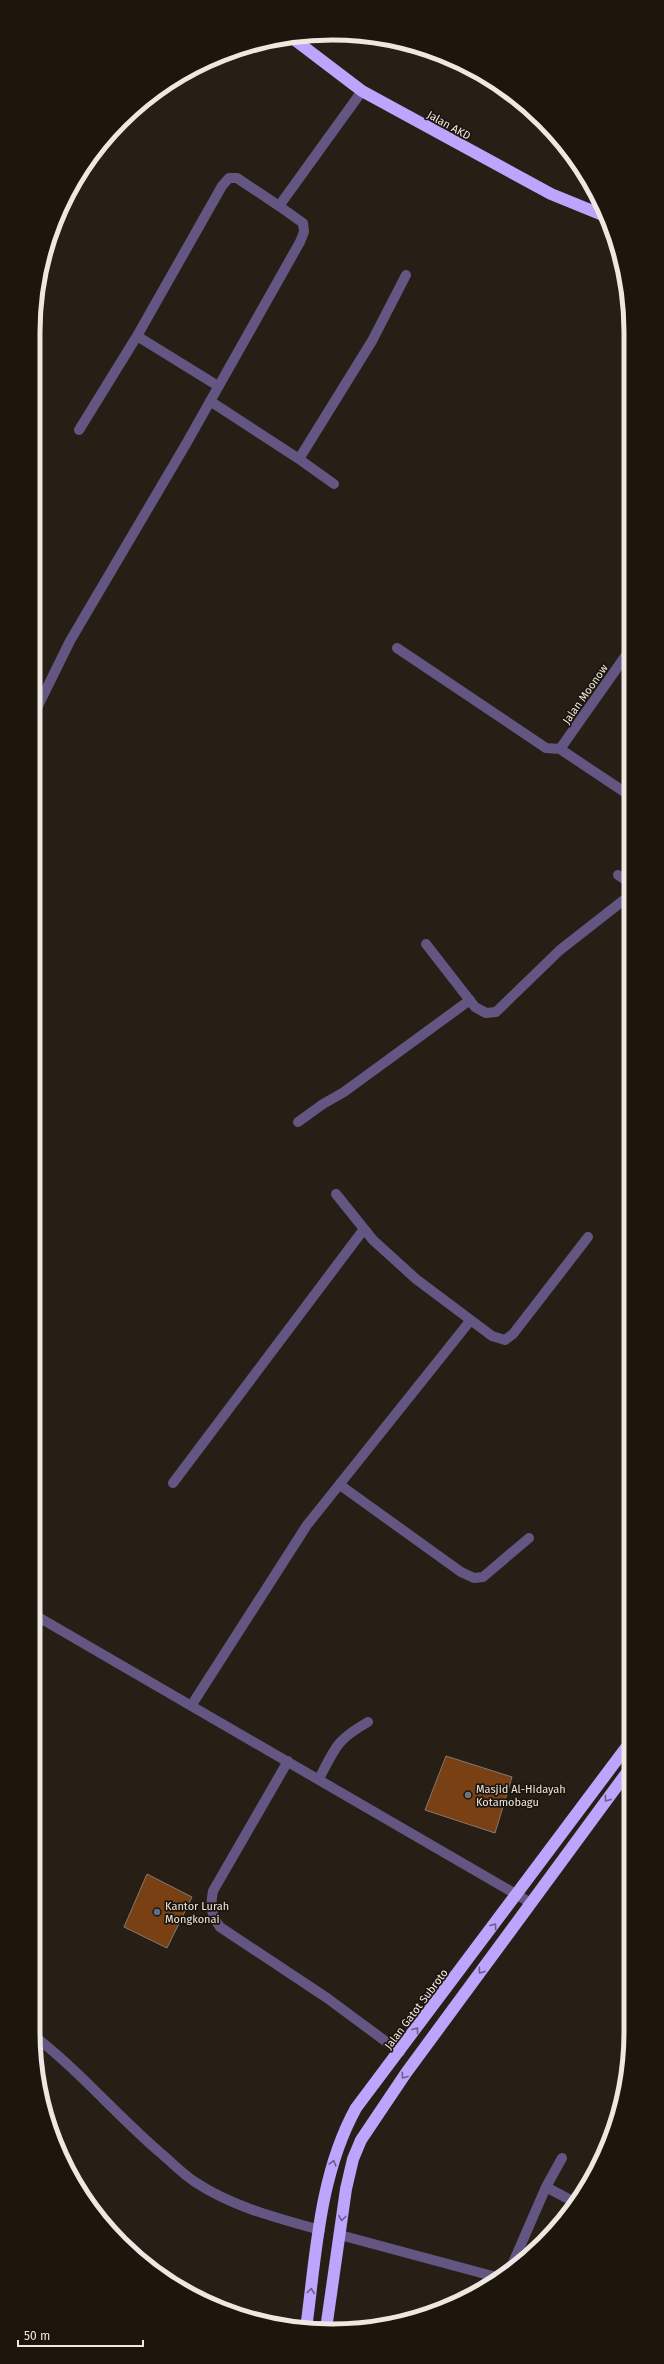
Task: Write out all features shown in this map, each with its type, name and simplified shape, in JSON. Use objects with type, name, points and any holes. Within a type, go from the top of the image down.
[{"type":"highway","name":"Jalan AKD","points":[[297,42],[362,91],[551,194],[598,212]]},
{"type":"highway","name":"Jalan Gatot Subroto","points":[[307,2323],[329,2179],[345,2129],[356,2108],[400,2052],[624,1750]]},
{"type":"highway","points":[[327,2324],[346,2189],[353,2159],[361,2140],[389,2097],[624,1777]]},
{"type":"street","points":[[279,206],[362,91]]},
{"type":"street","points":[[40,702],[70,641],[210,401],[304,232],[303,223],[237,178],[228,178],[222,186],[137,336],[79,430]]},
{"type":"street","points":[[299,459],[372,341],[406,275]]},
{"type":"street","points":[[137,336],[218,386]]},
{"type":"street","points":[[210,401],[299,459],[334,484]]},
{"type":"street","points":[[397,648],[546,748],[560,749],[624,792]]},
{"type":"street","name":"Jalan Moonow","points":[[560,749],[624,658]]},
{"type":"street","points":[[618,875],[624,879]]},
{"type":"street","points":[[426,944],[475,1007],[486,1013],[496,1012],[560,950],[624,900]]},
{"type":"street","points":[[298,1122],[323,1104],[344,1092],[470,1000]]},
{"type":"street","points":[[336,1194],[364,1229],[416,1278],[470,1321],[492,1336],[505,1340],[513,1334],[588,1238]]},
{"type":"street","points":[[173,1483],[364,1229]]},
{"type":"street","points":[[191,1706],[276,1571],[307,1525],[470,1321]]},
{"type":"street","points":[[340,1485],[461,1572],[474,1578],[483,1577],[529,1538]]},
{"type":"street","points":[[40,1618],[531,1903]]},
{"type":"street","points":[[319,1779],[339,1742],[347,1734],[368,1722]]},
{"type":"street","points":[[288,1761],[213,1891],[210,1904],[213,1918],[220,1928],[328,1998],[400,2052]]},
{"type":"street","points":[[40,2041],[73,2069],[131,2128],[194,2182],[218,2196],[254,2211],[320,2230]]},
{"type":"street","points":[[514,2261],[546,2187],[562,2158]]},
{"type":"street","points":[[546,2187],[571,2200]]},
{"type":"street","points":[[340,2235],[492,2276]]},
{"type":"building","name":"Masjid Al-Hidayah Kotamobagu","points":[[446,1756],[512,1777],[495,1833],[425,1810]]},
{"type":"building","name":"Kantor Lurah Mongkonai","points":[[147,1874],[192,1897],[167,1948],[124,1927]]},
{"type":"place","name":"Masjid Al-Hidayah Kotamobagu","points":[[468,1795]]},
{"type":"place","name":"Kantor Lurah Mongkonai","points":[[157,1912]]}]
